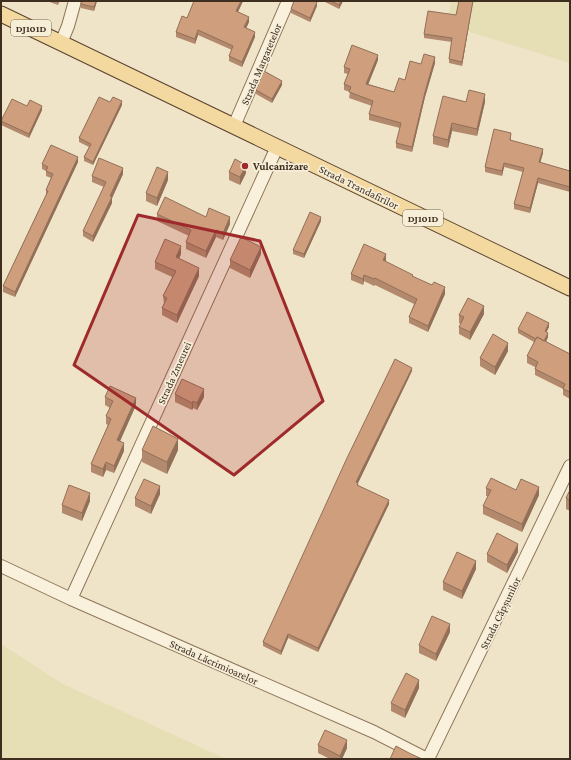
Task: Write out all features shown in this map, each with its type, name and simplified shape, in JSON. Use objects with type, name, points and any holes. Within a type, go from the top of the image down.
[{"type":"main road","name":"DJ101D","points":[[1,14],[62,43]]},
{"type":"main road","name":"Strada Trandafirilor","points":[[62,43],[570,288]]},
{"type":"street","points":[[62,43],[75,1]]},
{"type":"street","name":"Strada Margaretelor","points":[[234,126],[288,1]]},
{"type":"street","name":"Strada Zmeurei","points":[[71,599],[277,147]]},
{"type":"street","name":"Strada Căpșunilor","points":[[428,759],[570,466]]},
{"type":"street","name":"Strada Lăcrimioarelor","points":[[1,566],[71,599],[374,732],[428,759]]},
{"type":"highlighted area","points":[[138,215],[260,241],[323,401],[234,475],[74,365]]},
{"type":"shaded area","points":[[451,1],[570,1],[570,63],[447,25]]},
{"type":"shaded area","points":[[1,644],[63,684],[226,759],[1,759]]},
{"type":"building","points":[[81,1],[96,1],[94,7],[81,4]]},
{"type":"building","points":[[194,1],[241,1],[236,11],[249,17],[244,27],[255,32],[242,62],[229,56],[233,46],[198,30],[195,39],[176,32],[182,16],[187,18]]},
{"type":"building","points":[[294,1],[317,2],[310,18],[291,9]]},
{"type":"building","points":[[331,1],[341,1],[339,5]]},
{"type":"building","points":[[459,1],[473,1],[462,62],[449,59],[452,38],[424,34],[428,11],[456,15]]},
{"type":"building","points":[[352,45],[378,55],[366,84],[394,92],[399,78],[405,80],[410,61],[421,64],[424,54],[435,57],[412,147],[396,143],[401,123],[369,114],[373,101],[349,92],[351,87],[344,84],[350,69],[344,67]]},
{"type":"building","points":[[264,71],[282,81],[272,99],[256,90]]},
{"type":"building","points":[[469,90],[485,94],[477,129],[452,123],[448,140],[433,136],[443,96],[466,102]]},
{"type":"building","points":[[99,97],[110,102],[113,97],[122,101],[93,162],[84,157],[91,144],[79,138]]},
{"type":"building","points":[[12,99],[27,106],[30,100],[42,106],[29,134],[1,121]]},
{"type":"building","points":[[494,129],[511,133],[510,140],[543,149],[539,162],[570,171],[570,187],[538,178],[530,208],[514,204],[524,168],[504,163],[502,171],[485,167]]},
{"type":"building","points":[[51,145],[78,157],[15,292],[3,286],[48,191],[46,190],[53,174],[46,171],[48,167],[42,164]]},
{"type":"building","points":[[99,158],[123,168],[110,196],[112,197],[93,236],[83,231],[106,182],[92,176]]},
{"type":"building","points":[[235,159],[246,165],[240,177],[229,172]]},
{"type":"building","points":[[157,167],[168,172],[157,198],[146,193]]},
{"type":"building","points":[[165,197],[206,217],[209,208],[230,217],[223,233],[216,230],[206,251],[186,242],[191,230],[157,214]]},
{"type":"building","points":[[310,212],[321,217],[304,254],[293,250]]},
{"type":"building","points":[[241,237],[261,247],[250,270],[230,260]]},
{"type":"building","points":[[165,239],[181,246],[176,257],[199,268],[177,315],[162,308],[167,298],[163,296],[176,271],[155,262]]},
{"type":"building","points":[[364,244],[386,254],[383,260],[413,275],[412,276],[432,285],[434,282],[445,287],[428,326],[409,317],[417,299],[375,278],[374,279],[364,275],[363,279],[351,274]]},
{"type":"building","points":[[468,298],[484,306],[470,332],[459,327],[464,317],[459,315]]},
{"type":"building","points":[[527,312],[549,323],[545,331],[548,333],[544,341],[537,337],[536,339],[518,329]]},
{"type":"building","points":[[493,334],[508,343],[495,367],[480,358]]},
{"type":"building","points":[[537,337],[570,354],[570,392],[563,389],[565,384],[535,369],[538,362],[527,356]]},
{"type":"building","points":[[395,359],[412,368],[356,482],[358,483],[357,485],[389,500],[318,648],[288,634],[281,651],[263,642],[347,458]]},
{"type":"building","points":[[182,379],[204,389],[197,403],[193,401],[192,403],[175,394]]},
{"type":"building","points":[[110,386],[136,398],[117,440],[124,443],[114,466],[106,462],[103,469],[91,464],[111,419],[106,416],[113,401],[105,397]]},
{"type":"building","points":[[153,426],[178,439],[167,462],[142,450]]},
{"type":"building","points":[[491,478],[516,490],[521,479],[539,487],[522,524],[483,506],[491,490],[486,488]]},
{"type":"building","points":[[144,479],[160,486],[151,506],[135,498]]},
{"type":"building","points":[[69,485],[90,493],[82,513],[62,505]]},
{"type":"building","points":[[570,490],[570,500],[566,498]]},
{"type":"building","points":[[497,533],[518,544],[507,565],[487,554]]},
{"type":"building","points":[[457,552],[476,561],[462,591],[443,582]]},
{"type":"building","points":[[432,616],[450,624],[436,654],[419,645]]},
{"type":"building","points":[[406,673],[419,680],[405,710],[391,703]]},
{"type":"building","points":[[325,730],[347,740],[340,756],[318,745]]},
{"type":"building","points":[[396,746],[409,753],[422,759],[390,759]]},
{"type":"place","name":"Vulcanizare","points":[[245,166]]}]
